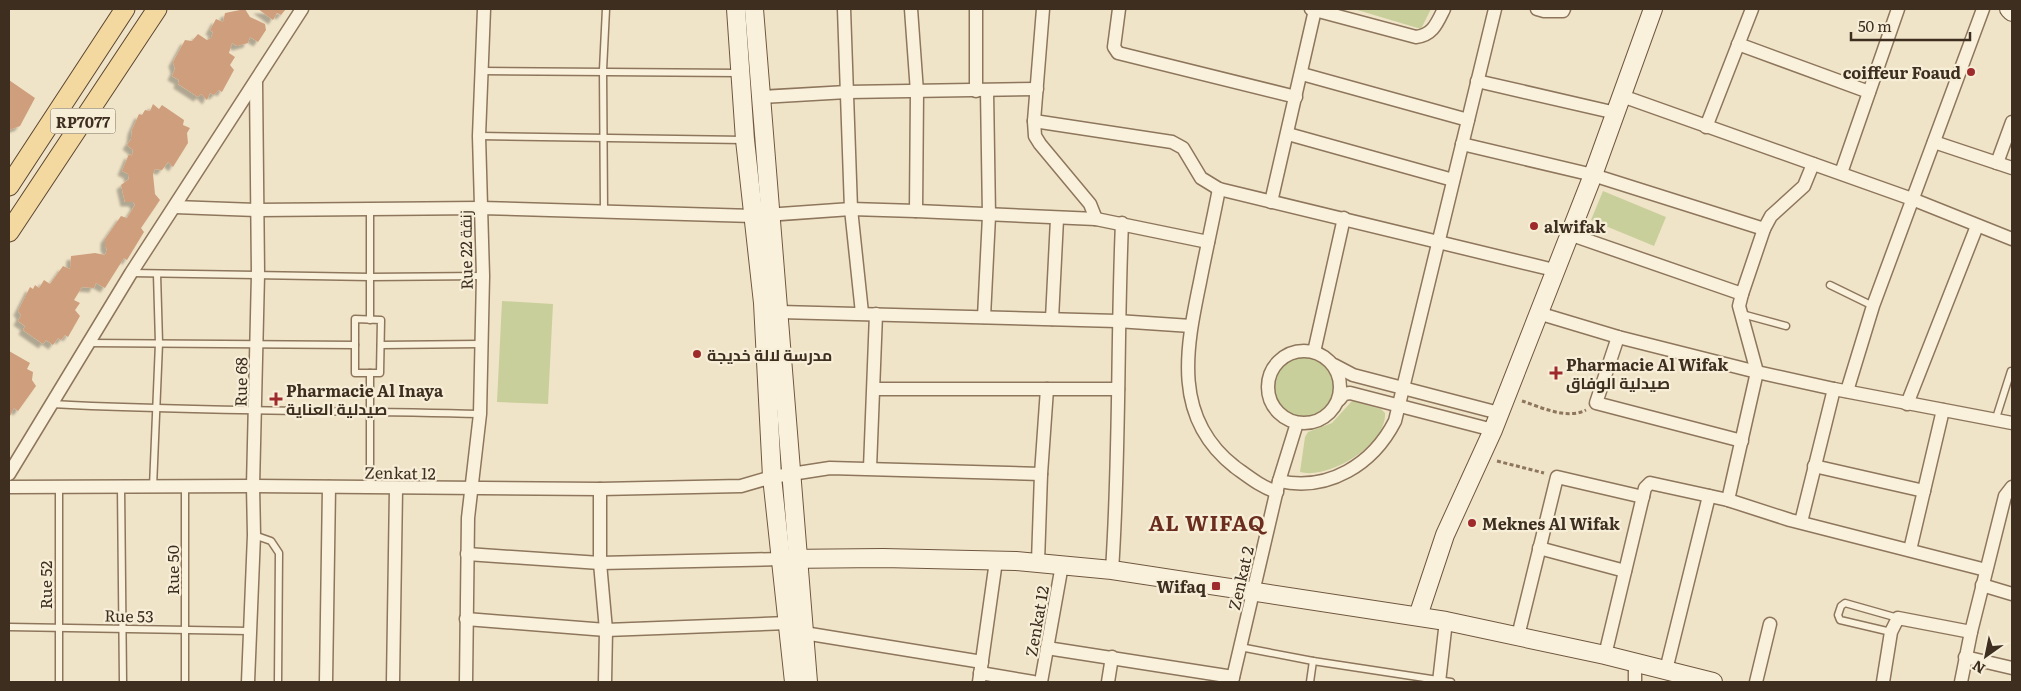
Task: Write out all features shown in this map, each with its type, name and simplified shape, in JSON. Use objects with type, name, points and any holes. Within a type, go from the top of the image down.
[{"type":"main road","name":"RP7077","points":[[9,186],[125,9]]},
{"type":"main road","name":"RP7077","points":[[9,232],[157,9]]},
{"type":"street","points":[[9,474],[131,273],[256,83],[302,9]]},
{"type":"street","name":"Rue 22 زنقة","points":[[466,682],[467,554],[470,489],[480,414],[482,276],[479,136],[484,9]]},
{"type":"street","points":[[736,9],[746,140],[763,303],[772,477],[804,633],[808,682]]},
{"type":"street","points":[[754,9],[760,97],[780,312],[790,474],[788,624],[794,682]]},
{"type":"street","points":[[844,9],[852,209],[862,313]]},
{"type":"street","points":[[911,9],[917,92],[916,211]]},
{"type":"street","points":[[976,9],[989,216],[984,317]]},
{"type":"street","points":[[1043,9],[1034,121],[1035,136],[1090,204],[1096,219]]},
{"type":"street","points":[[1119,9],[1114,47],[1118,53],[1296,96]]},
{"type":"street","points":[[1270,202],[1302,74],[1313,9],[1416,37],[1427,36],[1433,30],[1444,9]]},
{"type":"street","points":[[1219,189],[1187,350],[1187,377],[1194,410],[1203,429],[1229,462],[1253,481],[1278,486],[1314,483],[1343,474],[1357,467],[1380,447],[1388,434],[1399,405],[1495,9]]},
{"type":"street","points":[[1537,9],[1544,11],[1562,11],[1564,9]]},
{"type":"street","points":[[1418,616],[1452,516],[1493,430],[1554,270],[1570,234],[1653,9]]},
{"type":"street","points":[[1706,126],[1752,9]]},
{"type":"street","points":[[1841,173],[1898,9]]},
{"type":"street","points":[[1847,391],[1873,306],[1983,9]]},
{"type":"street","points":[[1738,44],[1869,92]]},
{"type":"street","points":[[1302,74],[1468,120]]},
{"type":"street","points":[[1478,81],[1619,104],[1706,126],[1912,198],[2012,239]]},
{"type":"street","name":"Rue 68","points":[[248,682],[254,535],[252,486],[256,411],[258,274],[256,83]]},
{"type":"street","points":[[760,97],[846,92],[1037,89]]},
{"type":"street","points":[[1034,121],[1172,142],[1183,148],[1201,178],[1219,189],[1554,270]]},
{"type":"street","points":[[1997,163],[2012,122]]},
{"type":"street","points":[[1288,134],[1453,180]]},
{"type":"street","points":[[1934,142],[2012,168]]},
{"type":"street","points":[[1462,144],[1592,175],[1764,229]]},
{"type":"street","points":[[1728,500],[1757,372],[1739,306],[1742,294],[1764,229],[1771,216],[1804,186],[1813,164]]},
{"type":"street","points":[[175,207],[258,210],[481,208],[753,216],[852,209],[916,211],[989,216],[1096,219],[1208,242]]},
{"type":"street","points":[[1314,352],[1344,218]]},
{"type":"street","points":[[1052,319],[1057,219]]},
{"type":"street","points":[[1112,570],[1116,505],[1117,321],[1122,223]]},
{"type":"street","points":[[1907,404],[1977,226]]},
{"type":"street","points":[[1570,234],[1742,294]]},
{"type":"street","points":[[780,312],[1117,321],[1191,326]]},
{"type":"street","points":[[1538,313],[1757,372],[1907,404],[1996,418],[2012,423]]},
{"type":"street","points":[[870,468],[876,314]]},
{"type":"street","points":[[1618,336],[1596,403],[1742,441]]},
{"type":"street","points":[[1493,430],[1350,393],[1344,394],[1334,409],[1322,419],[1307,424],[1296,423],[1281,415],[1270,402],[1268,379],[1276,364],[1289,353],[1300,350],[1314,352],[1352,375],[1499,413]]},
{"type":"street","points":[[1332,363],[1340,381],[1339,400]]},
{"type":"street","points":[[874,389],[1118,389]]},
{"type":"street","points":[[1038,562],[1041,474],[1047,389]]},
{"type":"street","points":[[1801,522],[1834,389]]},
{"type":"street","points":[[1910,550],[1943,410]]},
{"type":"street","name":"Zenkat 2","points":[[1233,680],[1278,486],[1296,423]]},
{"type":"street","points":[[1814,466],[1924,491]]},
{"type":"street","name":"Zenkat 12","points":[[9,487],[153,488],[252,486],[396,489],[600,489],[741,486],[772,477],[830,468],[1041,474]]},
{"type":"street","points":[[1518,636],[1557,477],[1643,497]]},
{"type":"street","points":[[1605,656],[1645,488],[1650,483],[1728,500],[1801,522],[1986,570]]},
{"type":"street","points":[[326,682],[329,487]]},
{"type":"street","points":[[1961,682],[1970,632],[2005,496],[2012,487]]},
{"type":"street","points":[[393,682],[396,489]]},
{"type":"street","points":[[600,489],[600,563],[606,630],[605,682]]},
{"type":"street","points":[[1666,670],[1709,496]]},
{"type":"street","points":[[1539,548],[1625,571]]},
{"type":"street","points":[[467,554],[600,563],[790,558],[1038,562],[1112,570],[1418,616],[1635,662],[1712,682]]},
{"type":"street","points":[[980,672],[996,561]]},
{"type":"street","name":"Zenkat 12","points":[[1041,682],[1062,565]]},
{"type":"street","points":[[1982,585],[2012,594]]},
{"type":"street","points":[[1883,682],[1891,632],[1898,618],[1970,632]]},
{"type":"street","points":[[466,619],[606,630],[788,624]]},
{"type":"street","points":[[1443,681],[1446,621]]},
{"type":"street","points":[[1756,682],[1770,624]]},
{"type":"street","points":[[804,633],[1033,682]]},
{"type":"street","points":[[1047,648],[1112,657],[1233,680]]},
{"type":"street","points":[[1965,656],[2012,668]]},
{"type":"street","points":[[1108,682],[1112,657]]},
{"type":"street","points":[[1635,662],[1635,682]]},
{"type":"lane","points":[[604,212],[603,70],[606,9]]},
{"type":"lane","points":[[481,71],[603,70],[740,73]]},
{"type":"lane","points":[[479,136],[746,140]]},
{"type":"lane","points":[[370,208],[370,320]]},
{"type":"lane","points":[[131,273],[370,277],[482,276]]},
{"type":"lane","points":[[153,488],[159,343],[157,274]]},
{"type":"lane","points":[[1830,285],[1873,306]]},
{"type":"lane","points":[[1741,314],[1786,326]]},
{"type":"lane","points":[[355,319],[370,320],[381,320],[380,373],[355,373],[355,319]]},
{"type":"lane","points":[[89,343],[355,345]]},
{"type":"lane","points":[[380,345],[480,344]]},
{"type":"lane","points":[[1996,418],[2011,371]]},
{"type":"lane","points":[[370,373],[370,488]]},
{"type":"lane","points":[[52,404],[157,410],[370,410],[480,414]]},
{"type":"lane","points":[[122,487],[123,682]]},
{"type":"lane","name":"Rue 50","points":[[185,487],[185,682]]},
{"type":"lane","name":"Rue 52","points":[[59,488],[59,682]]},
{"type":"lane","points":[[254,535],[271,541],[279,553],[278,682]]},
{"type":"lane","points":[[1891,632],[1840,620],[1838,615],[1841,606],[1845,604],[1898,618]]},
{"type":"lane","name":"Rue 53","points":[[9,627],[249,631]]},
{"type":"lane","points":[[1240,647],[1313,662],[1443,681]]},
{"type":"lane","points":[[1310,682],[1313,662]]},
{"type":"path","points":[[1506,396],[1558,412],[1574,414],[1584,412],[1596,403]]},
{"type":"path","points":[[1482,456],[1557,477]]},
{"type":"green space","points":[[1354,9],[1431,9],[1421,29]]},
{"type":"green space","points":[[1603,191],[1666,217],[1654,246],[1591,220]]},
{"type":"green space","points":[[502,301],[553,304],[548,404],[497,402]]},
{"type":"green space","points":[[1304,356],[1321,361],[1326,365],[1330,370],[1335,387],[1330,404],[1326,409],[1321,413],[1304,418],[1287,413],[1282,409],[1278,404],[1273,387],[1278,370],[1282,365],[1287,361]]},
{"type":"green space","points":[[1352,401],[1381,409],[1385,413],[1383,425],[1376,437],[1354,458],[1340,465],[1325,471],[1300,472],[1305,437],[1308,432],[1332,423]]},
{"type":"building","points":[[245,9],[250,17],[265,24],[266,30],[258,42],[250,37],[248,43],[237,46],[232,43],[229,53],[235,57],[230,65],[234,70],[222,92],[219,90],[214,95],[210,93],[207,100],[201,94],[198,97],[178,84],[179,80],[172,76],[175,69],[173,62],[185,40],[192,41],[198,34],[207,40],[211,38],[213,32],[210,30],[216,19],[223,22],[225,13]]},
{"type":"building","points":[[258,9],[286,9],[281,15],[277,13],[273,20]]},
{"type":"building","points":[[9,80],[35,98],[20,126],[9,130]]},
{"type":"building","points":[[153,104],[159,109],[162,105],[184,120],[183,125],[190,128],[187,133],[188,143],[173,167],[168,162],[162,170],[155,169],[153,174],[155,194],[160,200],[141,228],[144,232],[127,260],[124,258],[105,288],[96,283],[94,288],[82,287],[74,300],[80,303],[75,310],[80,316],[68,337],[65,335],[61,340],[58,338],[53,345],[46,340],[43,344],[23,330],[25,326],[18,321],[21,315],[18,311],[30,287],[33,289],[35,285],[39,288],[44,280],[50,284],[63,266],[70,269],[71,256],[95,253],[105,255],[107,249],[105,247],[105,239],[121,216],[127,218],[135,205],[133,202],[125,202],[121,185],[129,179],[128,174],[122,171],[129,154],[132,156],[133,150],[127,145],[131,139],[132,130],[139,114],[142,115],[145,110],[150,111]]},
{"type":"building","points":[[9,351],[30,363],[27,369],[33,372],[32,380],[36,386],[18,411],[14,408],[9,418]]},
{"type":"place","name":"coiffeur Foaud","points":[[1971,72]]},
{"type":"place","name":"alwifak","points":[[1534,226]]},
{"type":"place","name":"مدرسة لالة خديجة","points":[[697,354]]},
{"type":"place","name":"Pharmacie Al Wifak صيدلية الوفاق","points":[[1556,373]]},
{"type":"place","name":"Pharmacie Al Inaya صيدلية العناية","points":[[276,399]]},
{"type":"place","name":"Meknes Al Wifak","points":[[1472,523]]},
{"type":"place","name":"Wifaq","points":[[1216,586]]},
{"type":"district","name":"AL WIFAQ","points":[[1207,521]]}]
